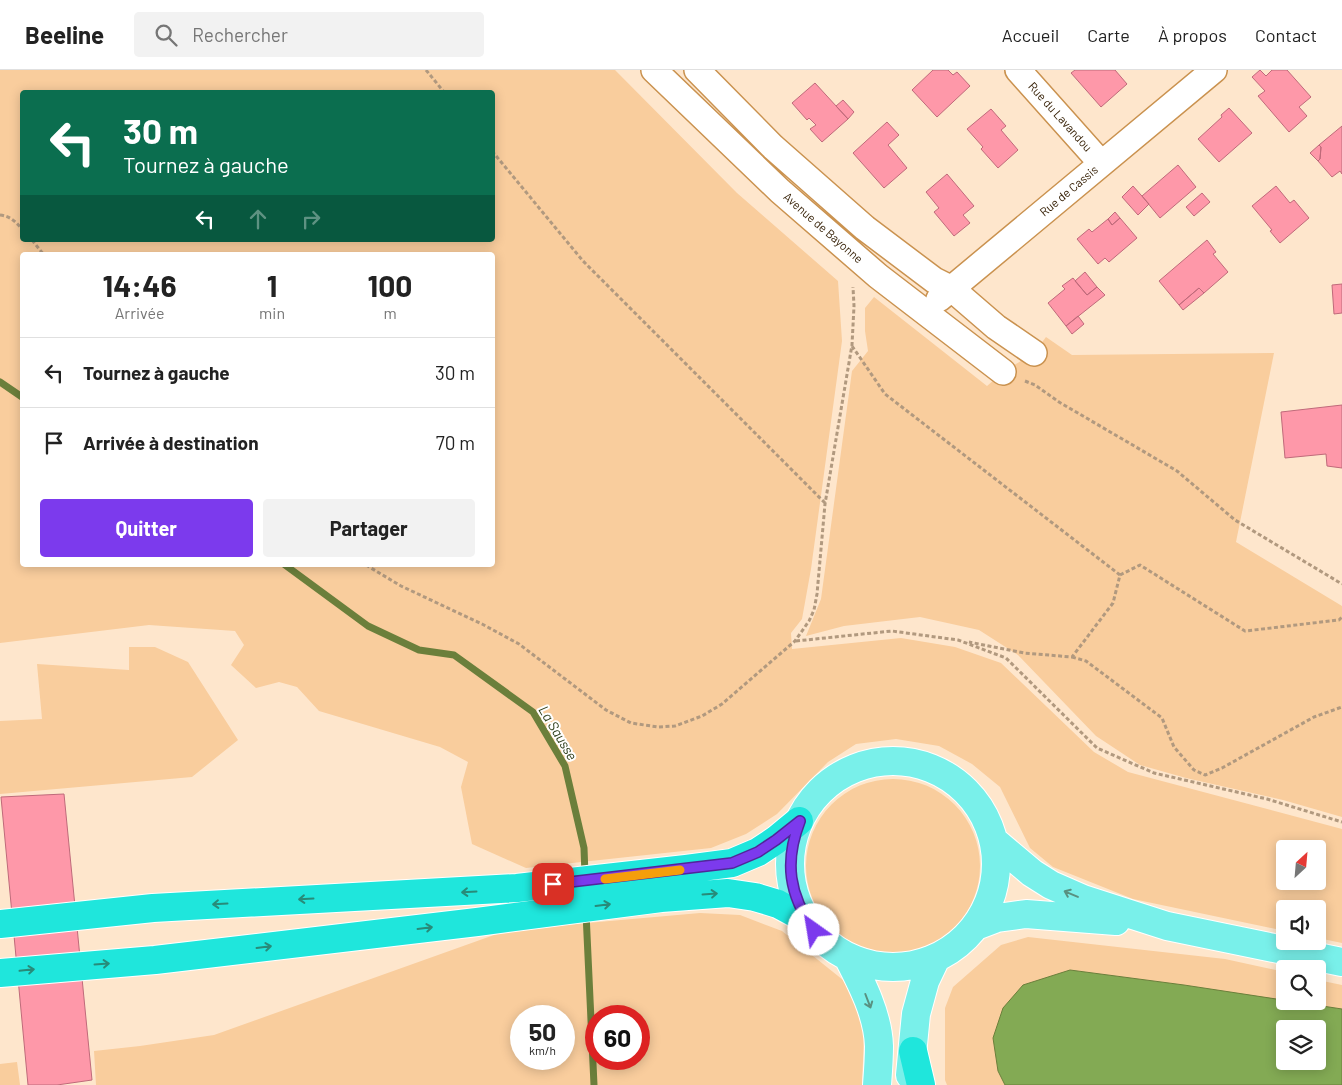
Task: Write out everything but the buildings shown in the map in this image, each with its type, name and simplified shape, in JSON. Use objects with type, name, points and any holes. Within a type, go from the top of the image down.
[{"type":"highway","points":[[0,973],[155,960],[520,916],[660,885],[732,863],[758,852],[800,821]]},
{"type":"highway","points":[[0,924],[153,908],[517,888],[660,885],[756,897],[778,904],[806,919]]},
{"type":"highway","points":[[913,1051],[920,1085]]},
{"type":"main road","points":[[892,761],[915,764],[937,771],[957,783],[973,800],[986,819],[994,841],[996,859],[994,885],[986,910],[976,926],[958,944],[936,958],[914,965],[892,967],[870,964],[848,957],[824,941],[806,919],[793,887],[790,871],[794,837],[811,801],[828,785],[847,772],[862,767],[892,761]]},
{"type":"main road","points":[[994,841],[1032,873],[1051,885],[1083,899],[1167,926],[1342,962]]},
{"type":"main road","points":[[976,926],[997,918],[1026,914],[1167,926]]},
{"type":"main road","points":[[848,957],[872,1013],[879,1044],[877,1085]]},
{"type":"main road","points":[[908,1085],[916,1014],[924,982],[936,958]]},
{"type":"street","name":"Avenue de Bayonne","points":[[654,70],[780,191],[878,276],[1004,372]]},
{"type":"street","points":[[697,70],[773,147],[865,228],[934,280],[952,290],[996,327],[1034,353]]},
{"type":"street","name":"Rue du Lavandou","points":[[1018,70],[1101,163]]},
{"type":"street","name":"Rue de Cassis","points":[[923,310],[952,290],[1214,70]]},
{"type":"path","points":[[426,70],[442,90]]},
{"type":"path","points":[[495,155],[583,261],[825,504]]},
{"type":"path","points":[[0,215],[15,221],[20,227]]},
{"type":"path","points":[[34,242],[42,252]]},
{"type":"path","points":[[369,567],[401,586],[482,624],[519,644],[606,710],[631,723],[658,727],[675,726],[702,716],[722,704],[795,641],[814,610],[825,504],[852,345],[854,306],[852,280]]},
{"type":"path","points":[[852,345],[885,394],[1120,575]]},
{"type":"path","points":[[1004,372],[1035,385],[1059,402],[1176,471],[1235,520],[1342,584]]},
{"type":"path","points":[[1072,657],[1113,603],[1120,575],[1140,565],[1245,631],[1339,620],[1342,617]]},
{"type":"path","points":[[795,641],[892,632],[958,640],[1024,653],[1072,657],[1086,661],[1162,718],[1174,747],[1194,770],[1205,775],[1222,768],[1314,717],[1342,707]]},
{"type":"path","points":[[958,640],[1006,658],[1096,748],[1154,773],[1267,800],[1342,822]]},
{"type":"shaded area","points":[[0,70],[615,70],[737,193],[838,281],[842,341],[811,569],[802,619],[791,633],[792,649],[901,638],[955,647],[1001,663],[1094,752],[1128,772],[1342,829],[1342,943],[1326,940],[1326,900],[1276,900],[1276,929],[1133,899],[1053,867],[1030,848],[1000,787],[972,764],[939,746],[896,739],[856,744],[828,762],[777,814],[746,834],[711,848],[526,868],[472,844],[461,787],[468,762],[440,747],[319,711],[297,687],[279,682],[256,688],[231,665],[244,645],[235,631],[149,625],[0,643]]},
{"type":"shaded area","points":[[874,297],[987,386],[1003,372],[1034,353],[1046,337],[1072,355],[1274,353],[1236,542],[1342,606],[1342,817],[1283,800],[1186,778],[1140,765],[1096,736],[1018,655],[979,630],[920,617],[844,626],[806,636],[821,599],[852,371],[868,351],[865,331],[865,308]]},
{"type":"shaded area","points":[[129,647],[155,647],[188,662],[238,740],[192,777],[0,794],[0,721],[42,719],[37,664],[129,670]]},
{"type":"shaded area","points":[[893,779],[910,781],[926,786],[948,799],[960,811],[976,841],[980,866],[978,883],[973,899],[960,921],[948,933],[918,949],[893,953],[876,951],[860,946],[838,933],[826,921],[810,891],[806,866],[808,849],[813,833],[826,811],[838,799],[868,783]]},
{"type":"shaded area","points":[[700,913],[740,915],[782,931],[843,980],[859,1008],[864,1035],[862,1085],[96,1085],[94,1051],[214,1035],[508,930]]},
{"type":"shaded area","points":[[1028,937],[1225,959],[1276,970],[1276,1000],[1070,970],[998,1071],[1005,1085],[947,1085],[945,1080],[945,1008],[953,987],[1001,945]]},
{"type":"shaded area","points":[[1070,970],[1276,999],[1276,1010],[1326,1010],[1326,1007],[1342,1009],[1342,1085],[1005,1085],[998,1071],[993,1038],[1003,1008],[1023,985]]},
{"type":"shaded area","points":[[1326,982],[1342,985],[1342,1009],[1326,1007]]},
{"type":"shaded area","points":[[17,1062],[20,1085],[0,1085],[0,1064]]},
{"type":"waterway","name":"La Sausse","points":[[0,382],[20,396]]},
{"type":"waterway","name":"La Sausse","points":[[288,567],[368,626],[419,650],[454,655],[533,712],[565,766],[584,848],[585,875]]},
{"type":"waterway","name":"La Sausse","points":[[586,913],[594,1085]]},
{"type":"slow traffic","points":[[605,879],[680,870]]},
{"type":"route","points":[[553,884],[732,863],[758,852],[800,821],[794,837],[790,871],[798,903],[814,930]]}]
